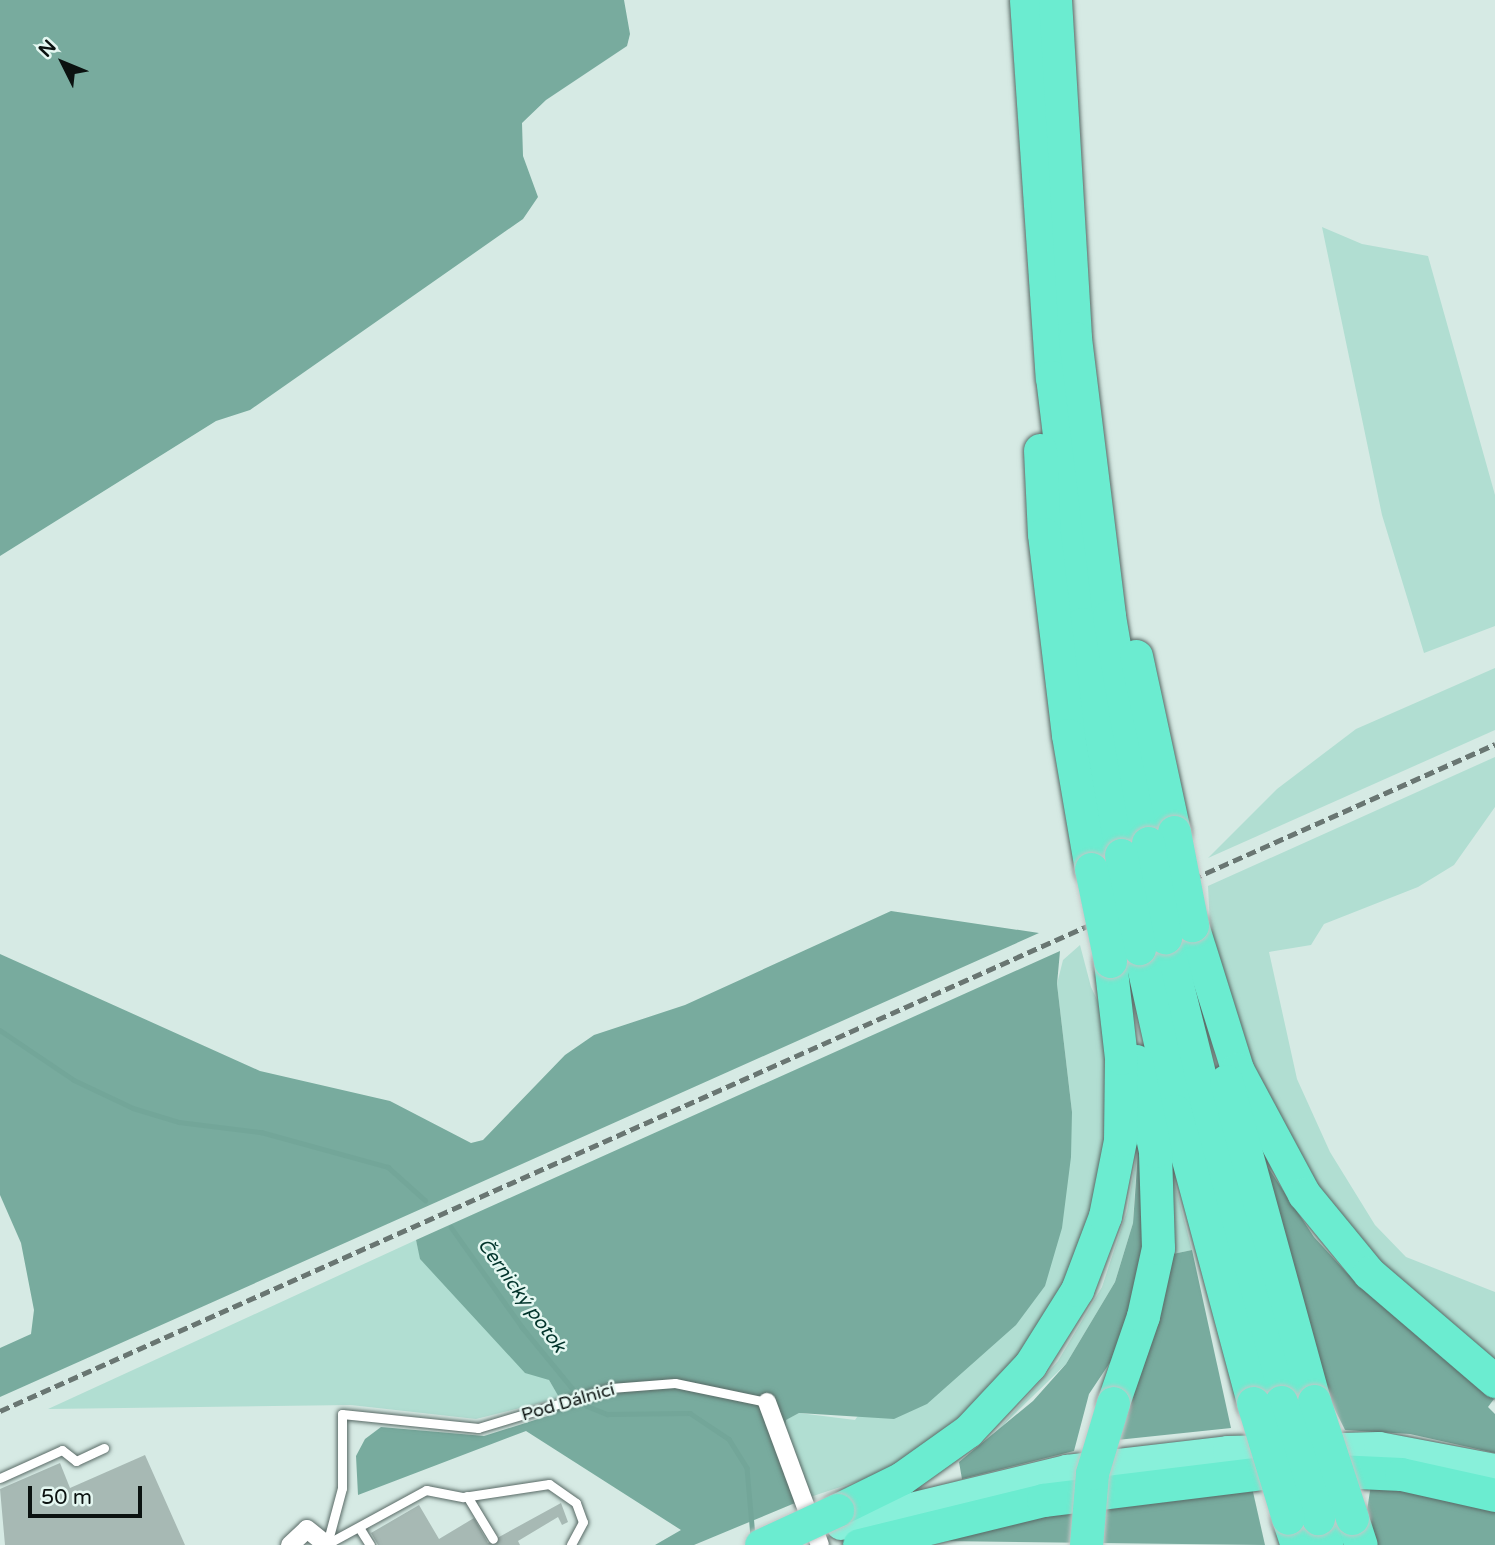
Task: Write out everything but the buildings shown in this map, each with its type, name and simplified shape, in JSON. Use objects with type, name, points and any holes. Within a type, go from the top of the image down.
[{"type":"highway","points":[[1026,0],[1035,181],[1044,534],[1134,850]]},
{"type":"highway","points":[[1055,0],[1052,220],[1065,496],[1152,942],[1267,1403],[1307,1532]]},
{"type":"highway","points":[[1035,181],[1052,220],[1090,459],[1134,850],[1152,942],[1155,1151],[1159,1210],[1152,1284],[1112,1403],[1092,1473],[1086,1545]]},
{"type":"highway","points":[[1152,942],[1237,1069],[1298,1184],[1369,1273],[1495,1381]]},
{"type":"highway","points":[[1152,942],[1247,1166],[1314,1401],[1356,1532]]},
{"type":"highway","points":[[840,1531],[902,1478],[975,1424],[1030,1365],[1077,1290],[1105,1216],[1120,1140],[1121,1058],[1152,942]]},
{"type":"highway","points":[[840,1531],[1067,1470],[1228,1451],[1379,1447],[1495,1469]]},
{"type":"highway","points":[[761,1545],[1043,1500],[1294,1469],[1401,1474],[1495,1495]]},
{"type":"street","name":"Pod Dálnicí","points":[[767,1402],[840,1531]]},
{"type":"street","points":[[290,1545],[307,1529],[327,1545]]},
{"type":"lane","name":"Pod Dálnicí","points":[[327,1545],[342,1488],[342,1414],[478,1428],[591,1394],[674,1383],[767,1402]]},
{"type":"lane","points":[[0,1478],[62,1450],[76,1461],[104,1448]]},
{"type":"lane","points":[[327,1545],[426,1490],[467,1496],[548,1484],[576,1503],[583,1522],[571,1545]]},
{"type":"lane","points":[[467,1496],[493,1539]]},
{"type":"lane","points":[[360,1529],[370,1545]]},
{"type":"green space","points":[[0,0],[624,0],[630,34],[627,46],[546,100],[522,123],[523,156],[538,197],[523,219],[250,410],[216,421],[0,556]]},
{"type":"green space","points":[[1322,227],[1362,244],[1428,256],[1495,495],[1495,626],[1424,653],[1382,515]]},
{"type":"green space","points":[[1495,668],[1495,730],[1208,858],[1277,789],[1356,729]]},
{"type":"green space","points":[[1495,757],[1495,807],[1454,865],[1418,887],[1324,924],[1311,945],[1269,952],[1297,1079],[1330,1152],[1375,1225],[1406,1257],[1495,1292],[1495,1365],[1390,1277],[1272,1126],[1211,949],[1208,886]]},
{"type":"green space","points":[[891,911],[1039,933],[0,1397],[0,1348],[31,1334],[34,1310],[21,1243],[0,1195],[0,954],[260,1071],[390,1101],[471,1143],[483,1140],[565,1055],[594,1035],[685,1005]]},
{"type":"green space","points":[[1080,945],[1091,987],[1111,1029],[1106,1175],[1049,1318],[979,1402],[886,1472],[807,1498],[784,1433],[785,1420],[799,1413],[855,1420],[1072,1112],[1057,984],[1063,960]]},
{"type":"green space","points":[[1060,951],[1057,984],[1072,1112],[1071,1157],[1062,1228],[1045,1286],[1016,1325],[927,1404],[894,1419],[799,1413],[786,1420],[784,1433],[807,1498],[694,1545],[655,1545],[681,1530],[526,1431],[358,1495],[356,1456],[365,1439],[381,1427],[484,1436],[554,1414],[560,1399],[549,1380],[525,1373],[420,1259],[416,1240]]},
{"type":"green space","points":[[1139,1138],[1145,1250],[1119,1349],[1089,1394],[1074,1451],[962,1479],[959,1462],[1033,1401],[1066,1364],[1115,1282],[1133,1223]]},
{"type":"green space","points":[[1166,1149],[1192,1250],[1168,1255]]},
{"type":"green space","points":[[1137,1152],[1133,1223],[1115,1282],[1066,1364],[994,1434],[1058,1361],[1102,1287],[1127,1211]]},
{"type":"green space","points":[[1261,1157],[1314,1237],[1346,1272],[1494,1399],[1488,1407],[1495,1414],[1495,1453],[1410,1434],[1345,1430],[1327,1394]]},
{"type":"green space","points":[[416,1240],[421,1260],[549,1380],[560,1398],[476,1419],[351,1405],[48,1409]]},
{"type":"green space","points":[[1192,1250],[1231,1428],[1117,1440],[1168,1255]]},
{"type":"green space","points":[[1251,1483],[1265,1545],[942,1541],[1001,1519]]},
{"type":"green space","points":[[1371,1484],[1495,1509],[1495,1545],[1373,1545],[1367,1511]]},
{"type":"waterway","name":"Černický potok","points":[[0,1030],[74,1080],[133,1108],[179,1122],[261,1132],[388,1167],[425,1200]]},
{"type":"waterway","name":"Černický potok","points":[[451,1227],[522,1327],[587,1406],[607,1414],[690,1413],[729,1439],[747,1468],[753,1537]]},
{"type":"railway","points":[[0,1411],[1495,744]]}]
